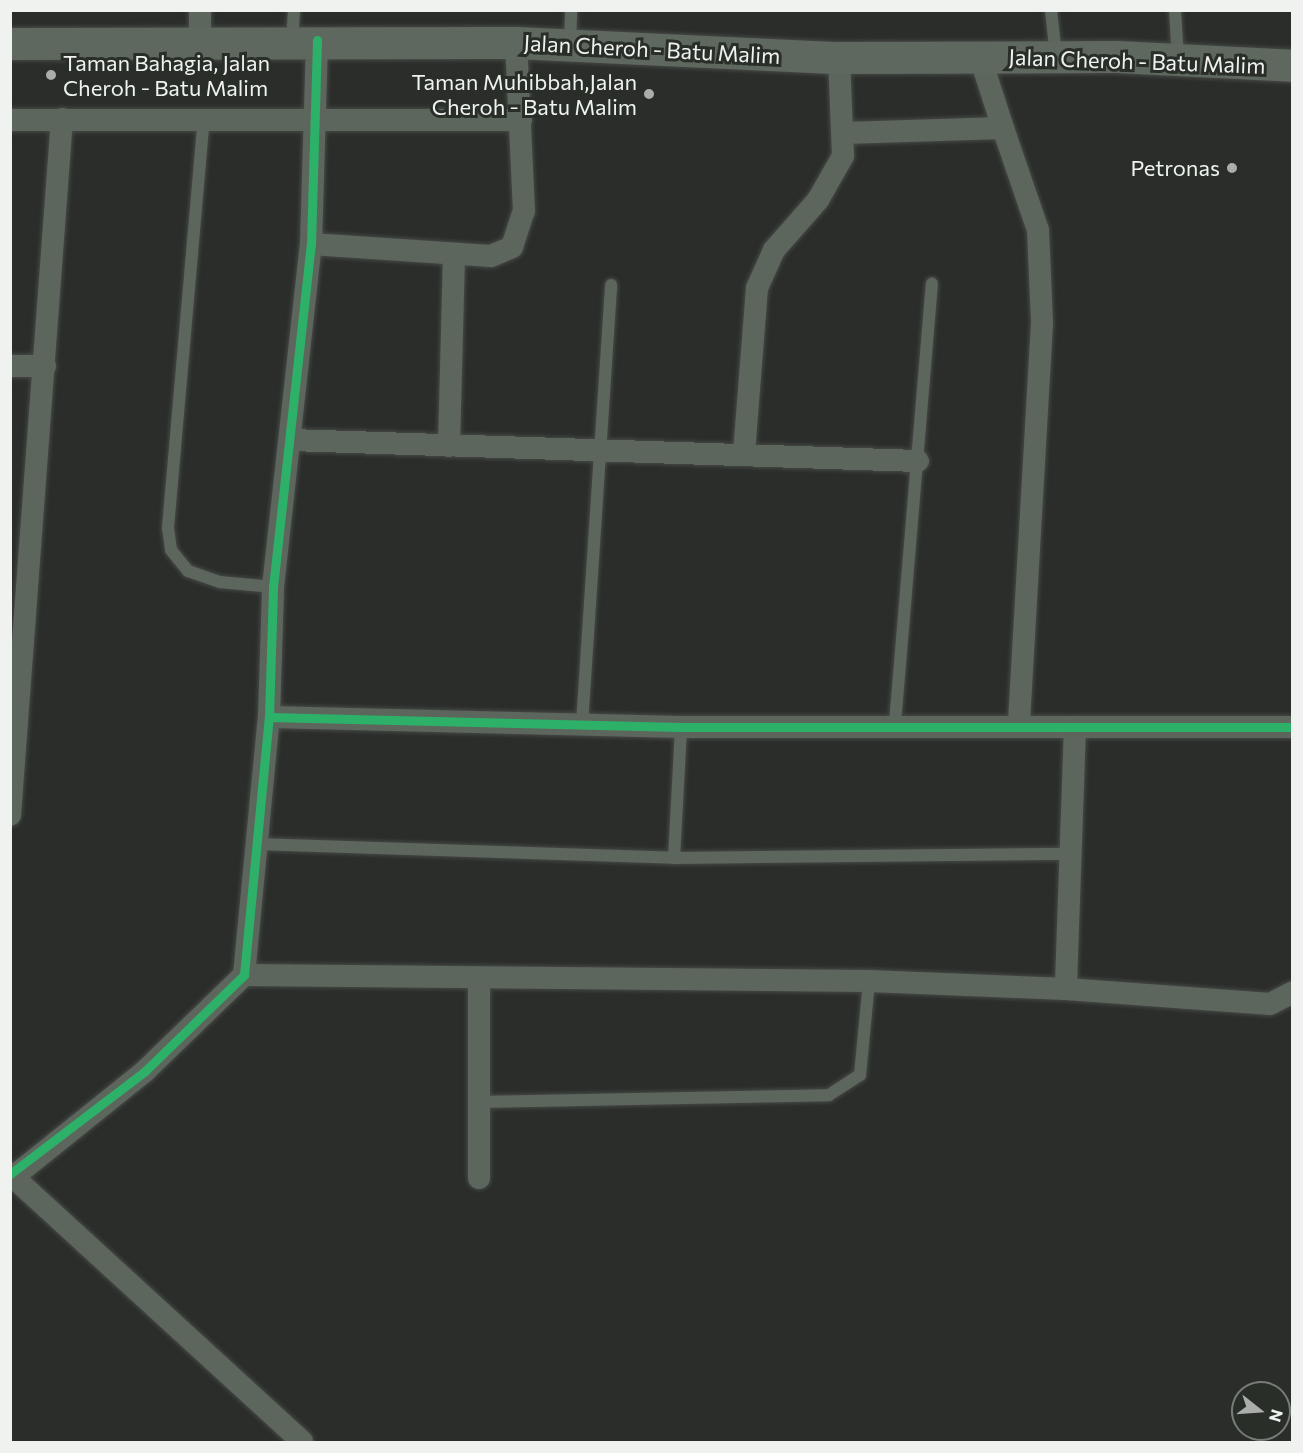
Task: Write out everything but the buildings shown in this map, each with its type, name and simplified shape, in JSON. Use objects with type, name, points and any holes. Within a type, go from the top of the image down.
[{"type":"main road","name":"Jalan Cheroh - Batu Malim","points":[[10,44],[200,25],[839,58],[1056,57],[1293,66]]},
{"type":"street","points":[[301,30],[318,118],[311,244],[273,587],[269,717],[244,975],[145,1071],[11,1176],[302,1443]]},
{"type":"street","points":[[311,244],[454,254],[502,253],[519,237],[524,211],[516,43]]},
{"type":"street","points":[[980,57],[1038,230],[1042,323],[1019,726]]},
{"type":"street","points":[[744,453],[757,288],[774,250],[834,177],[844,133],[839,58]]},
{"type":"street","points":[[10,120],[204,116],[521,120]]},
{"type":"street","points":[[10,815],[18,613],[45,366],[62,119]]},
{"type":"street","points":[[844,133],[1003,128]]},
{"type":"street","points":[[449,446],[454,254]]},
{"type":"street","points":[[10,366],[45,366]]},
{"type":"street","points":[[291,440],[744,453],[918,461]]},
{"type":"street","points":[[269,717],[681,727],[895,723],[1075,727],[1293,727]]},
{"type":"street","points":[[1066,989],[1075,727]]},
{"type":"street","points":[[244,975],[869,981],[1066,989],[1270,1004],[1293,993]]},
{"type":"street","points":[[479,1178],[480,979]]},
{"type":"lane","points":[[570,44],[571,10]]},
{"type":"lane","points":[[1051,10],[1056,57]]},
{"type":"lane","points":[[1175,10],[1178,60]]},
{"type":"lane","points":[[204,116],[175,416],[170,539],[178,562],[188,571],[220,582],[273,587]]},
{"type":"lane","points":[[895,723],[932,284]]},
{"type":"lane","points":[[582,724],[598,450],[611,285]]},
{"type":"lane","points":[[674,858],[681,727]]},
{"type":"lane","points":[[256,844],[674,858],[1072,854]]},
{"type":"lane","points":[[479,1102],[829,1095],[860,1075],[869,981]]},
{"type":"cycle path","points":[[10,1174],[145,1071],[244,975],[269,717],[273,587],[311,244],[317,40]]},
{"type":"cycle path","points":[[269,717],[681,727],[1292,727]]},
{"type":"place","name":"Taman Bahagia, Jalan Cheroh - Batu Malim","points":[[51,75]]},
{"type":"place","name":"Taman Muhibbah,Jalan Cheroh - Batu Malim","points":[[649,94]]},
{"type":"place","name":"Petronas","points":[[1232,168]]}]
